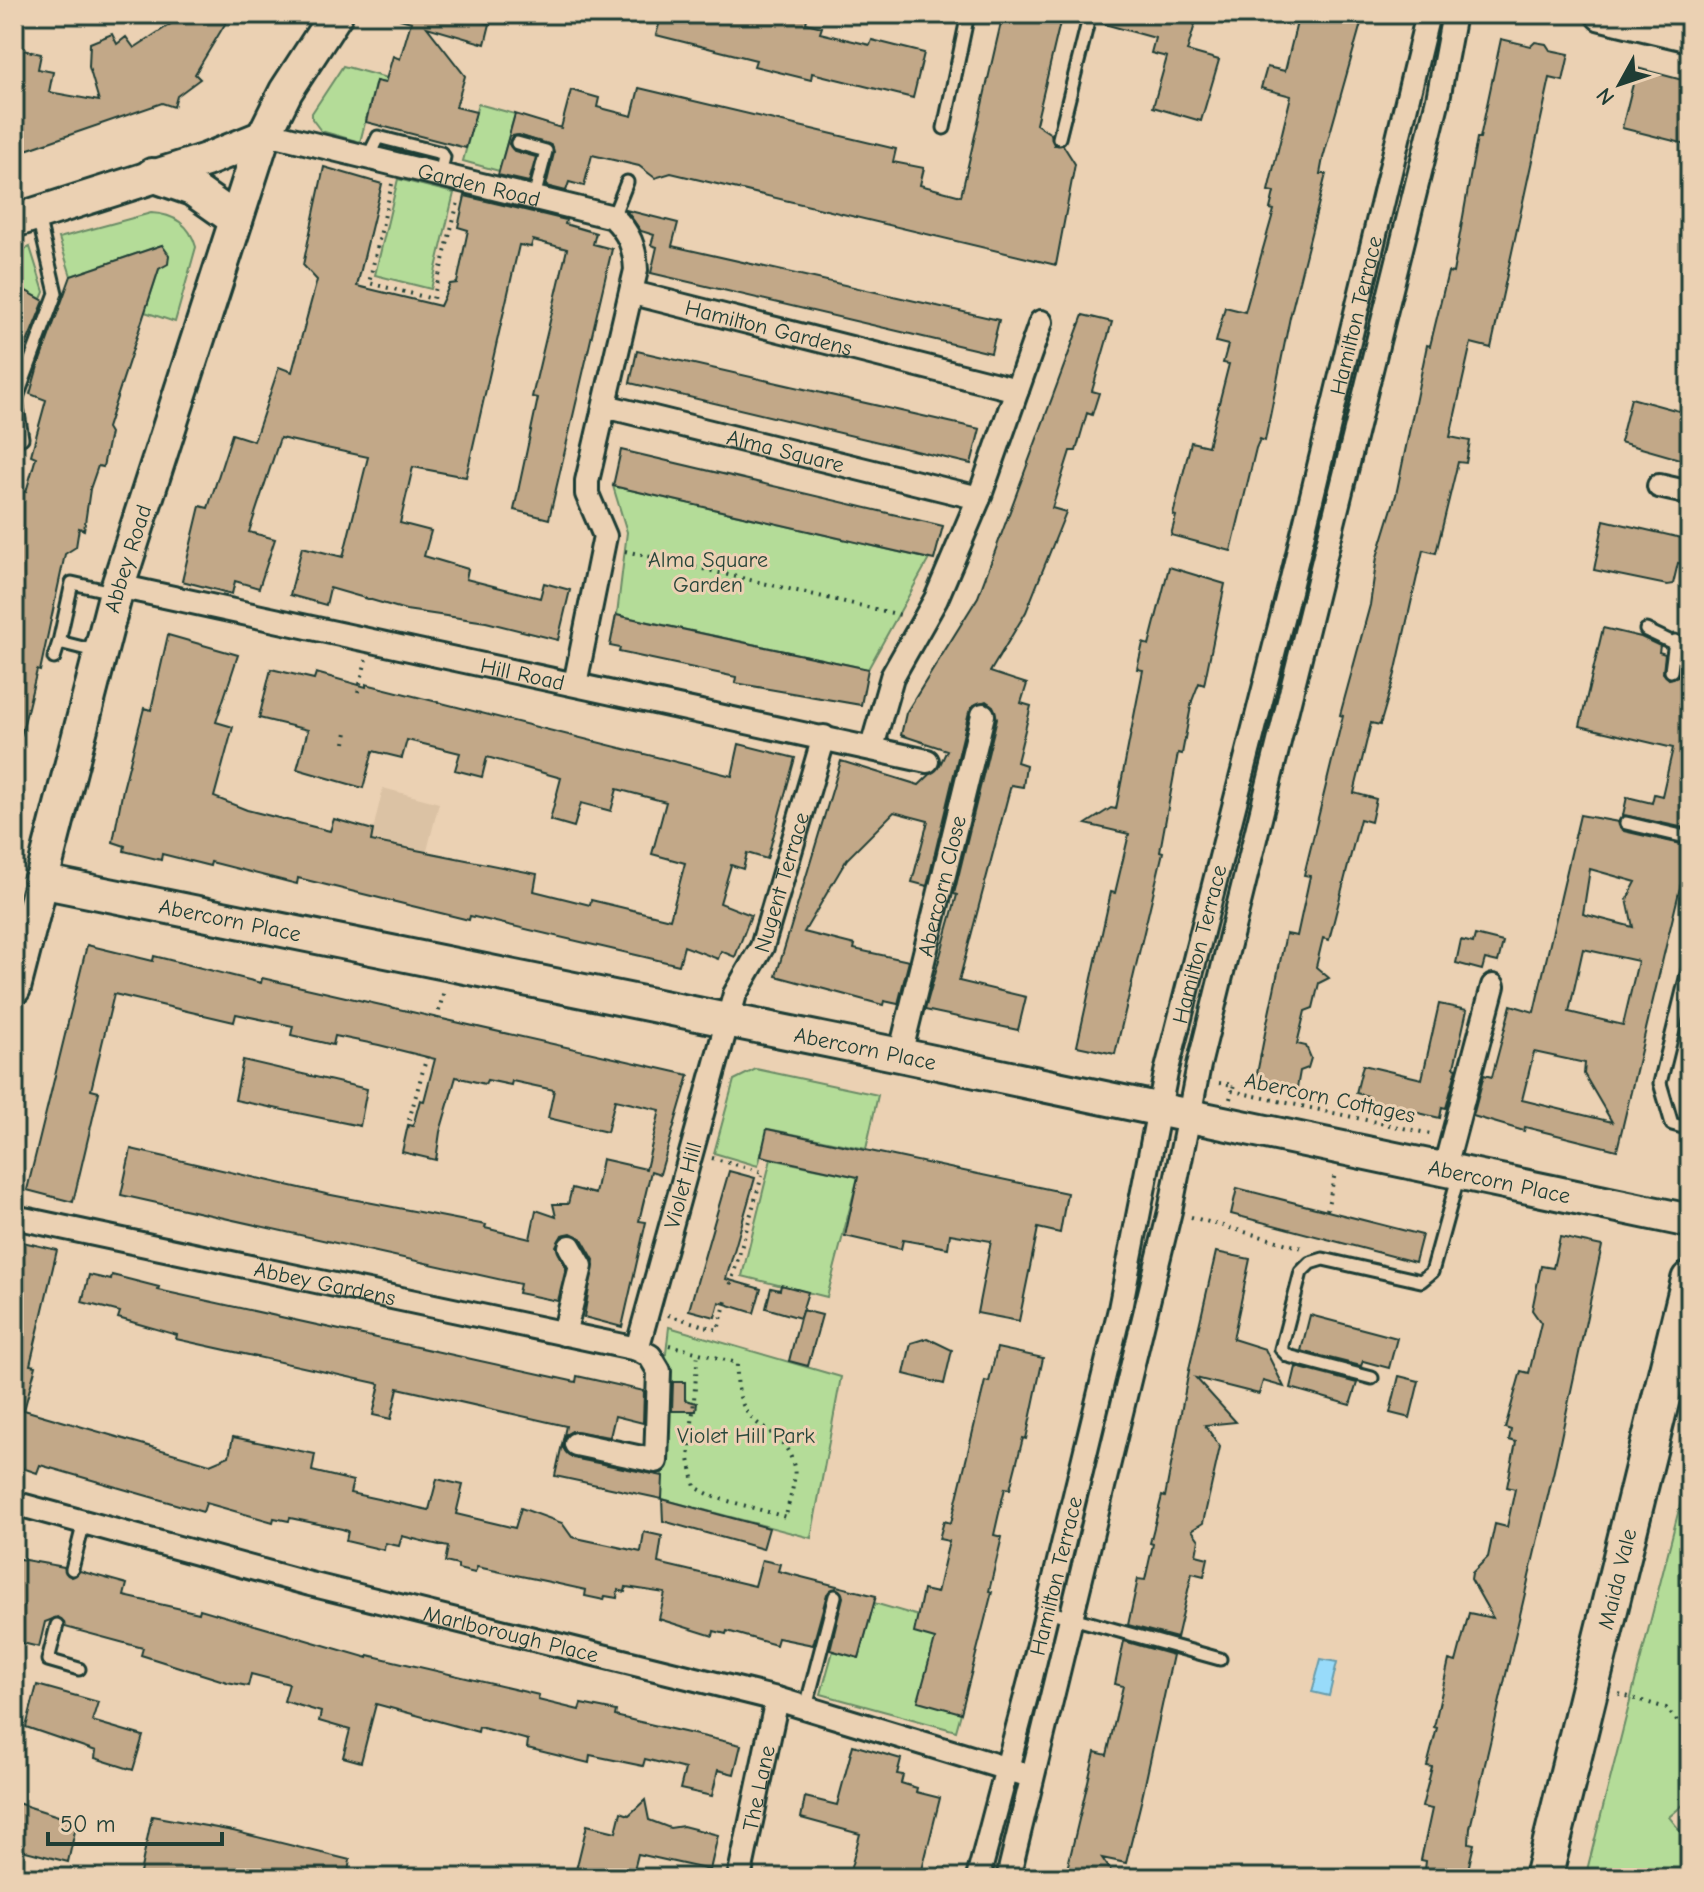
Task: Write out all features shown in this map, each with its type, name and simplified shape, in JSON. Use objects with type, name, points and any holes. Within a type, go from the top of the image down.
[{"type":"main road","name":"Maida Vale","points":[[1543,1878],[1690,1280]]},
{"type":"street","name":"Abbey Road","points":[[14,988],[18,955],[117,589],[263,137],[286,91],[336,14]]},
{"type":"street","name":"Hamilton Terrace","points":[[1008,1878],[1170,1211],[1173,1113],[1428,14]]},
{"type":"street","name":"Hamilton Terrace","points":[[978,1878],[1120,1309],[1418,178],[1454,14]]},
{"type":"street","points":[[1602,14],[1641,18],[1690,35]]},
{"type":"street","name":"Garden Road","points":[[263,137],[280,136],[613,217]]},
{"type":"street","points":[[25,217],[206,160],[263,137]]},
{"type":"street","points":[[152,175],[192,189],[236,220]]},
{"type":"street","points":[[575,684],[605,536],[587,494],[587,481],[633,293],[635,256],[631,239],[613,217]]},
{"type":"street","name":"Hamilton Gardens","points":[[633,293],[1017,390]]},
{"type":"street","points":[[872,747],[892,677],[936,599],[979,498],[1041,322]]},
{"type":"street","name":"Alma Square","points":[[605,406],[979,498]]},
{"type":"street","points":[[1659,486],[1690,493]]},
{"type":"street","name":"Hill Road","points":[[117,589],[371,640],[927,761]]},
{"type":"street","name":"Abercorn Close","points":[[900,1055],[983,715]]},
{"type":"street","name":"Nugent Terrace","points":[[728,1022],[735,994],[762,947],[824,737]]},
{"type":"street","name":"Abercorn Place","points":[[40,881],[1173,1113],[1341,1146],[1452,1159],[1690,1221]]},
{"type":"street","points":[[1452,1159],[1493,986]]},
{"type":"street","name":"Violet Hill","points":[[639,1343],[728,1022]]},
{"type":"street","name":"Abbey Gardens","points":[[14,1217],[564,1334],[639,1343]]},
{"type":"street","points":[[564,1334],[581,1266],[570,1247]]},
{"type":"street","points":[[576,1444],[656,1461],[659,1371],[639,1343]]},
{"type":"street","name":"Marlborough Place","points":[[14,1503],[310,1584],[777,1699],[1031,1776]]},
{"type":"street","name":"The Lane","points":[[739,1878],[777,1699]]},
{"type":"street","points":[[14,1876],[22,1878]]},
{"type":"lane","points":[[944,128],[968,14]]},
{"type":"lane","points":[[1059,138],[1090,14]]},
{"type":"lane","points":[[368,157],[378,137],[441,153],[444,157],[440,175]]},
{"type":"lane","points":[[517,143],[546,151],[534,197]]},
{"type":"lane","points":[[1391,168],[1418,178]]},
{"type":"lane","points":[[613,217],[627,182]]},
{"type":"lane","points":[[22,438],[16,400],[56,293],[25,217]]},
{"type":"lane","points":[[54,658],[72,583],[117,589]]},
{"type":"lane","points":[[1646,630],[1675,641],[1690,651]]},
{"type":"lane","points":[[1671,671],[1675,641]]},
{"type":"lane","points":[[59,642],[100,652]]},
{"type":"lane","points":[[1626,823],[1690,838]]},
{"type":"lane","points":[[1690,962],[1660,1083],[1672,1124],[1690,1129]]},
{"type":"lane","points":[[1372,1378],[1288,1356],[1281,1349],[1301,1272],[1310,1263],[1323,1259],[1421,1281],[1432,1272],[1452,1159]]},
{"type":"lane","points":[[72,1569],[84,1522]]},
{"type":"lane","points":[[806,1707],[835,1596]]},
{"type":"lane","points":[[1047,1611],[1220,1659]]},
{"type":"lane","points":[[57,1625],[48,1660],[79,1669]]},
{"type":"path","points":[[396,164],[369,283],[433,299],[463,180]]},
{"type":"path","points":[[626,551],[900,615]]},
{"type":"path","points":[[358,692],[371,640]]},
{"type":"path","points":[[345,743],[347,732]]},
{"type":"path","points":[[409,1120],[427,1056]]},
{"type":"path","name":"Abercorn Cottages","points":[[1226,1123],[1232,1091],[1452,1159]]},
{"type":"path","points":[[1327,1210],[1341,1146]]},
{"type":"path","points":[[712,1158],[763,1172],[729,1290]]},
{"type":"path","points":[[1170,1211],[1303,1248]]},
{"type":"path","points":[[647,1308],[718,1330],[727,1297]]},
{"type":"path","points":[[639,1343],[698,1352],[737,1363],[736,1392],[741,1406],[751,1420],[782,1442],[795,1470],[786,1517],[714,1497],[695,1487],[689,1459],[698,1352]]},
{"type":"path","points":[[1591,1688],[1666,1708],[1690,1736]]},
{"type":"shaded area","points":[[383,788],[439,803],[413,907],[358,893]]},
{"type":"green space","points":[[343,66],[409,84],[408,89],[376,81],[360,142],[321,131],[312,119],[312,113]]},
{"type":"green space","points":[[478,104],[515,114],[499,171],[463,161]]},
{"type":"green space","points":[[398,179],[454,193],[431,289],[375,275]]},
{"type":"green space","points":[[151,213],[180,222],[190,233],[196,247],[175,322],[145,312],[159,269],[162,245],[71,276],[59,238]]},
{"type":"green space","points":[[30,247],[44,292],[41,299],[26,291],[14,255]]},
{"type":"green space","name":"Alma Square Garden","points":[[613,486],[929,559],[868,669],[617,615],[627,532]]},
{"type":"green space","points":[[756,1069],[878,1095],[866,1149],[768,1129],[758,1166],[714,1153],[734,1080]]},
{"type":"green space","points":[[771,1159],[858,1177],[827,1297],[742,1276]]},
{"type":"green space","name":"Violet Hill Park","points":[[669,1327],[841,1377],[811,1538],[662,1499],[663,1380]]},
{"type":"green space","points":[[1690,1466],[1690,1799],[1669,1817],[1690,1843],[1690,1878],[1585,1878]]},
{"type":"green space","points":[[874,1603],[919,1616],[935,1639],[961,1713],[956,1731],[821,1694],[833,1651],[859,1658]]},
{"type":"water","points":[[1321,1659],[1337,1662],[1329,1696],[1312,1692]]},
{"type":"building","points":[[186,14],[231,14],[195,74],[200,79],[177,96],[174,107],[162,103],[14,154],[14,48],[41,54],[38,69],[53,72],[49,92],[99,101],[89,67],[90,43],[112,34],[117,44],[126,37],[134,48]]},
{"type":"building","points":[[401,14],[467,14],[466,17],[490,24],[485,44],[427,27],[465,76],[456,107],[476,112],[466,148],[366,122],[376,81],[385,83],[393,56],[400,59],[411,22],[400,19]]},
{"type":"building","points":[[662,14],[745,14],[758,17],[760,14],[808,14],[806,23],[822,27],[820,33],[870,45],[872,40],[924,53],[913,98],[812,73],[811,80],[754,66],[756,60],[656,35]]},
{"type":"building","points":[[1003,14],[1062,14],[1036,124],[1051,134],[1054,145],[1063,145],[1075,164],[1056,265],[671,173],[655,178],[639,166],[592,155],[584,186],[569,182],[566,191],[546,186],[554,153],[552,146],[519,135],[512,136],[509,144],[514,151],[536,157],[529,182],[498,175],[515,114],[561,128],[571,90],[599,98],[597,107],[632,116],[639,88],[896,149],[893,162],[924,168],[920,185],[961,196]]},
{"type":"building","points":[[1098,14],[1198,14],[1187,51],[1219,60],[1201,121],[1153,107],[1167,57],[1151,53],[1155,38],[1097,22]]},
{"type":"building","points":[[1299,14],[1335,14],[1362,20],[1323,158],[1320,174],[1326,174],[1290,317],[1265,441],[1260,439],[1256,448],[1231,551],[1171,535],[1176,516],[1173,515],[1191,442],[1208,446],[1229,364],[1223,363],[1228,345],[1216,342],[1225,307],[1245,312],[1274,210],[1270,209],[1274,192],[1268,191],[1291,96],[1261,88],[1267,67],[1285,71]]},
{"type":"building","points":[[1501,39],[1531,46],[1535,42],[1546,44],[1550,50],[1569,54],[1563,81],[1550,78],[1491,348],[1471,343],[1450,437],[1470,441],[1466,463],[1458,462],[1436,553],[1423,550],[1380,725],[1371,723],[1354,793],[1376,799],[1371,822],[1360,819],[1329,940],[1323,938],[1316,967],[1329,978],[1319,983],[1313,1008],[1305,1011],[1297,1044],[1306,1046],[1311,1058],[1308,1068],[1300,1071],[1297,1088],[1256,1079],[1286,934],[1297,936],[1310,876],[1304,875],[1343,716],[1340,715],[1370,605],[1377,557],[1396,495],[1427,345],[1430,346],[1448,272],[1453,273],[1477,138],[1480,138]]},
{"type":"building","points":[[1637,68],[1690,82],[1690,145],[1622,128]]},
{"type":"building","points":[[324,167],[382,184],[357,286],[440,306],[450,284],[457,283],[468,230],[458,227],[465,196],[566,220],[565,224],[596,233],[593,244],[612,249],[549,519],[514,510],[538,398],[532,397],[567,249],[533,240],[531,247],[519,245],[466,477],[413,467],[400,523],[431,531],[424,556],[468,569],[466,579],[540,598],[544,583],[570,590],[558,640],[486,622],[406,610],[330,588],[326,605],[290,595],[302,547],[343,557],[368,457],[280,438],[249,532],[275,539],[259,588],[235,581],[232,594],[182,581],[200,506],[208,508],[232,434],[254,441],[279,367],[292,372],[317,280],[303,265]]},
{"type":"building","points":[[626,210],[678,223],[672,246],[999,320],[991,353],[651,273],[657,247],[651,245],[654,235],[641,231]]},
{"type":"building","points":[[162,245],[169,255],[168,264],[159,269],[107,428],[110,433],[103,467],[98,466],[90,489],[84,530],[79,528],[76,547],[65,554],[40,671],[37,670],[21,736],[14,735],[14,563],[20,528],[14,526],[14,506],[18,490],[26,492],[36,457],[31,455],[46,400],[30,394],[38,366],[71,276]]},
{"type":"building","points":[[26,291],[44,301],[14,375],[14,295]]},
{"type":"building","points":[[1083,315],[1112,322],[1092,391],[1099,393],[1092,415],[1087,413],[1076,451],[1070,451],[1052,508],[1066,512],[1026,612],[990,672],[1027,684],[1021,703],[1031,706],[1017,762],[1026,765],[1023,787],[1011,785],[959,981],[1026,997],[1018,1030],[925,1010],[957,895],[954,894],[997,718],[993,706],[986,701],[974,705],[969,712],[927,886],[912,882],[928,821],[894,812],[847,859],[804,932],[855,945],[854,949],[909,961],[898,1004],[884,1001],[883,1005],[776,976],[841,761],[919,785],[940,765],[947,750],[901,735],[906,713],[978,597]]},
{"type":"building","points":[[637,351],[980,429],[971,464],[630,383]]},
{"type":"building","points":[[1631,398],[1690,414],[1690,462],[1620,442]]},
{"type":"building","points":[[621,450],[943,526],[934,560],[613,486]]},
{"type":"building","points":[[1604,520],[1690,540],[1690,565],[1678,563],[1673,584],[1667,585],[1594,570]]},
{"type":"building","points":[[1169,567],[1225,584],[1204,685],[1199,683],[1192,701],[1182,754],[1178,753],[1160,851],[1163,852],[1115,1054],[1077,1046],[1111,892],[1115,893],[1129,834],[1086,824],[1111,808],[1116,809],[1143,670],[1137,669],[1143,643],[1149,645]]},
{"type":"building","points":[[616,615],[868,669],[861,705],[735,683],[736,677],[619,652],[620,648],[610,646]]},
{"type":"building","points":[[1603,628],[1641,637],[1660,646],[1659,652],[1665,654],[1663,673],[1669,679],[1678,676],[1681,658],[1690,660],[1690,829],[1623,815],[1627,797],[1652,803],[1654,794],[1662,796],[1673,748],[1580,726]]},
{"type":"building","points":[[168,635],[238,655],[216,722],[233,727],[214,797],[247,810],[330,831],[334,819],[373,830],[371,841],[537,874],[534,891],[590,905],[591,900],[670,919],[685,863],[652,854],[666,802],[617,789],[611,811],[581,803],[574,827],[550,820],[561,778],[487,757],[482,777],[455,770],[460,753],[407,740],[402,758],[373,751],[363,788],[297,769],[308,730],[259,718],[271,669],[314,679],[316,673],[366,687],[366,684],[732,776],[739,744],[795,758],[767,859],[747,853],[743,869],[731,865],[720,903],[751,915],[735,957],[721,951],[718,959],[684,946],[679,965],[470,916],[469,920],[298,878],[297,884],[211,862],[210,866],[162,854],[161,860],[124,851],[125,846],[113,842],[123,789],[144,708],[151,710]]},
{"type":"building","points":[[1580,815],[1618,822],[1624,831],[1690,846],[1617,1150],[1525,1127],[1524,1131],[1473,1116],[1484,1075],[1492,1077],[1511,1005],[1534,1012]],"holes":[[[1590,869],[1636,882],[1627,899],[1633,927],[1583,914]],[[1583,949],[1638,961],[1623,1025],[1569,1012]],[[1534,1052],[1585,1063],[1584,1074],[1612,1122],[1522,1100]]]},
{"type":"building","points":[[1475,935],[1503,942],[1498,962],[1485,959],[1482,970],[1456,963],[1461,940],[1473,943]]},
{"type":"building","points":[[87,945],[153,961],[154,956],[261,983],[262,978],[689,1075],[660,1174],[651,1171],[639,1221],[646,1222],[622,1327],[584,1317],[594,1260],[582,1239],[571,1233],[562,1235],[556,1246],[566,1268],[558,1301],[518,1293],[520,1284],[121,1195],[131,1149],[326,1194],[486,1225],[485,1228],[530,1239],[536,1210],[556,1217],[553,1204],[568,1204],[572,1188],[595,1194],[602,1159],[646,1169],[660,1110],[615,1100],[607,1132],[548,1118],[554,1090],[512,1081],[511,1085],[487,1080],[485,1084],[456,1077],[440,1132],[436,1160],[402,1152],[408,1125],[413,1126],[420,1100],[424,1101],[435,1059],[379,1045],[335,1036],[333,1045],[291,1035],[293,1026],[236,1014],[234,1022],[114,994],[91,1090],[99,1092],[73,1202],[27,1190]]},
{"type":"building","points":[[1439,1004],[1467,1010],[1454,1067],[1457,1068],[1446,1108],[1442,1107],[1440,1118],[1367,1101],[1368,1096],[1356,1093],[1363,1065],[1422,1079]]},
{"type":"building","points":[[243,1060],[367,1089],[360,1126],[235,1100]]},
{"type":"building","points":[[767,1129],[1067,1193],[1060,1233],[1038,1228],[1019,1321],[977,1313],[991,1241],[950,1234],[948,1248],[903,1240],[901,1249],[845,1236],[858,1177],[761,1156]]},
{"type":"building","points":[[729,1171],[755,1178],[726,1279],[761,1289],[754,1313],[719,1302],[715,1317],[689,1310]]},
{"type":"building","points":[[1237,1188],[1422,1235],[1415,1262],[1231,1214]]},
{"type":"building","points":[[1560,1237],[1602,1246],[1554,1470],[1470,1828],[1469,1843],[1474,1844],[1466,1878],[1424,1878],[1426,1861],[1421,1860],[1432,1809],[1422,1807],[1432,1767],[1427,1766],[1437,1728],[1434,1727],[1449,1660],[1456,1662],[1469,1613],[1493,1618],[1471,1579],[1472,1573],[1488,1557],[1495,1524],[1507,1527],[1515,1489],[1507,1487],[1516,1442],[1509,1440],[1511,1430],[1505,1428],[1521,1371],[1529,1373],[1541,1323],[1532,1310],[1541,1266],[1553,1268]]},
{"type":"building","points":[[14,1240],[57,1250],[30,1365],[36,1366],[24,1410],[210,1464],[229,1456],[233,1437],[315,1454],[312,1471],[353,1481],[350,1493],[429,1510],[437,1479],[463,1485],[456,1514],[515,1528],[521,1508],[562,1523],[572,1537],[641,1552],[644,1532],[662,1536],[658,1563],[755,1586],[762,1560],[780,1564],[778,1571],[876,1596],[859,1658],[830,1650],[843,1597],[836,1588],[827,1594],[813,1645],[778,1638],[776,1645],[727,1631],[726,1634],[714,1631],[713,1636],[659,1619],[665,1593],[626,1587],[625,1592],[618,1590],[617,1598],[605,1596],[604,1600],[585,1596],[586,1590],[545,1581],[477,1567],[475,1573],[458,1569],[458,1565],[445,1562],[448,1547],[402,1536],[399,1546],[385,1543],[384,1550],[346,1541],[348,1531],[342,1529],[290,1518],[289,1521],[274,1518],[273,1522],[206,1503],[203,1512],[40,1465],[37,1473],[14,1465]]},
{"type":"building","points":[[1216,1252],[1250,1259],[1233,1339],[1265,1349],[1284,1387],[1263,1381],[1259,1394],[1196,1378],[1236,1422],[1205,1425],[1220,1447],[1203,1523],[1192,1530],[1199,1540],[1196,1555],[1208,1558],[1204,1576],[1192,1573],[1177,1638],[1128,1625],[1138,1579],[1145,1580],[1153,1544],[1150,1543],[1162,1496],[1165,1497],[1190,1365]]},
{"type":"building","points":[[89,1275],[111,1280],[112,1275],[159,1287],[158,1290],[576,1382],[577,1376],[644,1391],[643,1423],[615,1416],[610,1437],[572,1431],[565,1435],[563,1448],[573,1458],[663,1476],[662,1499],[555,1476],[566,1426],[398,1388],[391,1419],[373,1415],[380,1384],[176,1339],[177,1335],[118,1318],[120,1312],[82,1302]]},
{"type":"building","points":[[781,1285],[808,1292],[800,1318],[766,1308],[771,1288],[780,1290]]},
{"type":"building","points":[[802,1310],[822,1315],[808,1366],[789,1361]]},
{"type":"building","points":[[1310,1315],[1397,1338],[1389,1368],[1363,1361],[1361,1366],[1301,1351]]},
{"type":"building","points":[[927,1338],[952,1350],[944,1384],[904,1374],[911,1343]]},
{"type":"building","points":[[997,1348],[1043,1358],[1026,1439],[1023,1438],[1010,1489],[1005,1488],[999,1513],[994,1535],[1002,1537],[989,1591],[992,1592],[961,1713],[918,1701],[935,1639],[914,1633],[923,1590],[937,1593],[949,1541],[939,1539],[944,1521],[951,1523],[985,1381],[989,1382]]},
{"type":"building","points":[[1296,1367],[1357,1383],[1350,1405],[1291,1388]]},
{"type":"building","points":[[1399,1376],[1419,1381],[1410,1418],[1390,1413]]},
{"type":"building","points":[[673,1382],[685,1382],[685,1400],[697,1403],[696,1411],[672,1411]]},
{"type":"building","points":[[662,1499],[769,1528],[763,1549],[663,1521]]},
{"type":"building","points":[[14,1558],[64,1567],[71,1577],[80,1571],[127,1584],[124,1596],[199,1613],[200,1609],[368,1658],[368,1655],[539,1695],[538,1700],[579,1710],[581,1704],[616,1711],[615,1716],[741,1745],[734,1774],[718,1770],[712,1796],[680,1789],[685,1769],[645,1759],[643,1766],[590,1755],[589,1763],[527,1748],[528,1740],[479,1727],[478,1732],[376,1704],[361,1762],[343,1757],[350,1730],[319,1721],[321,1712],[284,1701],[289,1684],[251,1674],[248,1686],[227,1682],[141,1655],[143,1648],[65,1627],[58,1617],[45,1622],[39,1647],[14,1641]]},
{"type":"building","points":[[1124,1641],[1173,1655],[1126,1863],[1102,1858],[1116,1878],[1065,1878],[1095,1752],[1107,1755],[1123,1686],[1115,1684]]},
{"type":"building","points":[[37,1685],[98,1702],[92,1721],[143,1736],[133,1770],[95,1758],[96,1751],[26,1727]]},
{"type":"building","points":[[853,1745],[901,1759],[897,1774],[903,1775],[901,1783],[917,1788],[916,1792],[940,1798],[920,1878],[857,1878],[850,1871],[860,1834],[801,1818],[805,1797],[837,1805]]},
{"type":"building","points":[[645,1800],[649,1820],[670,1828],[683,1826],[718,1835],[710,1870],[638,1854],[632,1878],[574,1878],[587,1825],[616,1832],[621,1812],[629,1815]]},
{"type":"building","points":[[14,1802],[77,1822],[68,1862],[14,1848]]},
{"type":"building","points":[[152,1816],[233,1831],[350,1860],[347,1878],[224,1878],[187,1870],[186,1878],[139,1878]]}]
